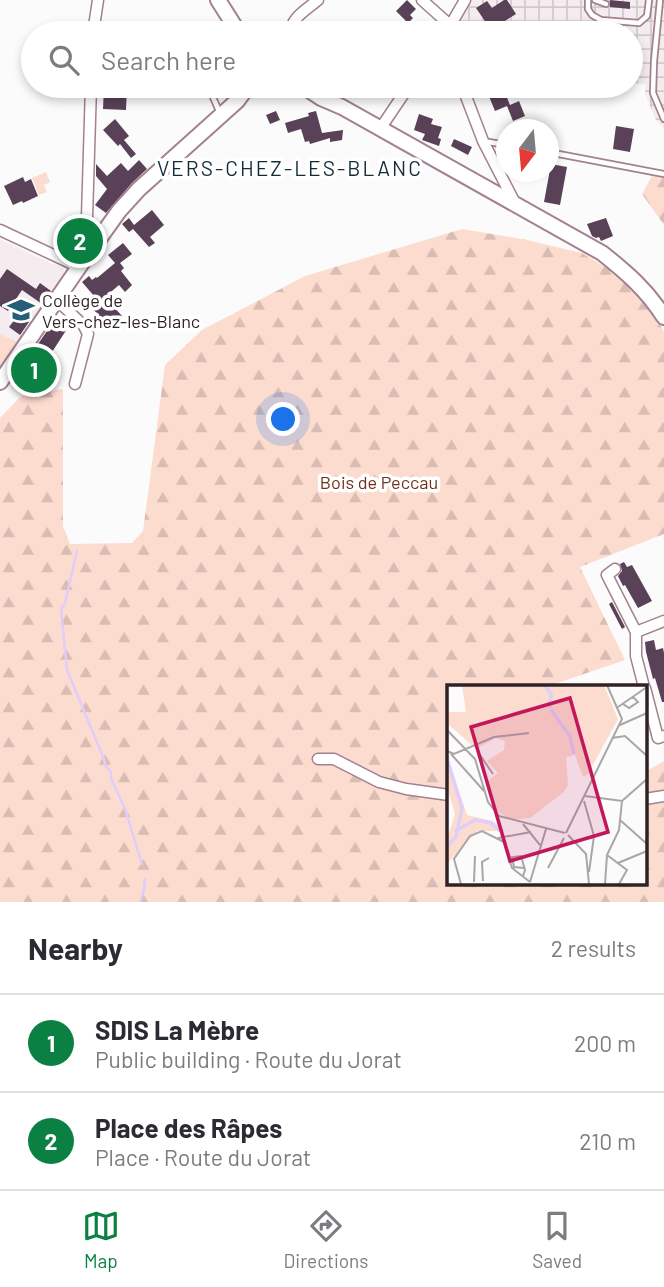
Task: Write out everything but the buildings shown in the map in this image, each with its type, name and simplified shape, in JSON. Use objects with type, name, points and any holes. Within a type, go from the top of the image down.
[{"type":"main road","points":[[218,0],[232,21]]},
{"type":"main road","points":[[229,15],[235,21]]},
{"type":"main road","points":[[0,382],[119,211],[138,189],[240,98]]},
{"type":"main road","points":[[321,98],[342,107],[609,259],[641,286],[664,317]]},
{"type":"main road","points":[[330,98],[342,107]]},
{"type":"street","points":[[95,21],[98,0]]},
{"type":"street","points":[[294,21],[318,0]]},
{"type":"street","points":[[422,0],[440,21]]},
{"type":"street","points":[[453,21],[466,0]]},
{"type":"street","points":[[91,98],[87,217],[89,226],[100,237]]},
{"type":"street","points":[[380,129],[401,98]]},
{"type":"street","points":[[467,98],[483,141],[516,205]]},
{"type":"street","points":[[0,230],[79,267]]},
{"type":"street","points":[[57,300],[84,326],[88,334],[75,384]]},
{"type":"street","points":[[615,569],[607,575],[636,632],[636,656],[644,685]]},
{"type":"street","points":[[636,632],[664,621]]},
{"type":"street","points":[[646,691],[658,737],[664,736]]},
{"type":"street","points":[[318,759],[334,759],[379,782],[447,795]]},
{"type":"street","points":[[646,799],[664,796]]},
{"type":"lane","points":[[586,0],[592,15],[601,20],[614,21]]},
{"type":"lane","points":[[595,0],[606,4]]},
{"type":"lane","points":[[641,21],[647,16],[649,0]]},
{"type":"lane","points":[[660,0],[653,93],[664,119]]},
{"type":"lane","points":[[654,57],[664,58]]},
{"type":"lane","points":[[214,98],[219,115]]},
{"type":"lane","points":[[483,141],[496,143]]},
{"type":"lane","points":[[559,154],[664,174]]},
{"type":"shaded area","points":[[469,0],[664,0],[664,129],[656,120],[643,85],[643,21],[457,21]]},
{"type":"shaded area","name":"Collège de Vers-chez-les-Blanc","points":[[0,239],[63,269],[65,275],[0,372]]},
{"type":"green space","points":[[46,172],[50,182],[44,185],[47,192],[39,195],[32,178]]},
{"type":"green space","points":[[652,176],[664,178],[664,225],[642,194]]},
{"type":"green space","name":"Bois de Peccau","points":[[462,229],[582,253],[625,279],[654,312],[664,332],[664,534],[580,567],[625,660],[552,685],[447,685],[447,884],[646,884],[646,771],[664,761],[664,902],[0,902],[0,418],[21,396],[63,389],[63,526],[70,544],[132,543],[143,531],[165,365],[202,330],[305,276]]},
{"type":"green space","points":[[0,334],[17,342],[0,367]]},
{"type":"waterway","points":[[77,551],[65,603],[61,609],[67,670],[105,765],[111,772],[142,864]]},
{"type":"waterway","points":[[140,902],[145,879]]},
{"type":"place","name":"Place des Râpes","points":[[80,241]]},
{"type":"place","name":"Collège de Vers-chez-les-Blanc","points":[[21,310]]},
{"type":"place","name":"SDIS La Mèbre","points":[[34,370]]},
{"type":"district","name":"VERS-CHEZ-LES-BLANC","points":[[290,167]]}]
